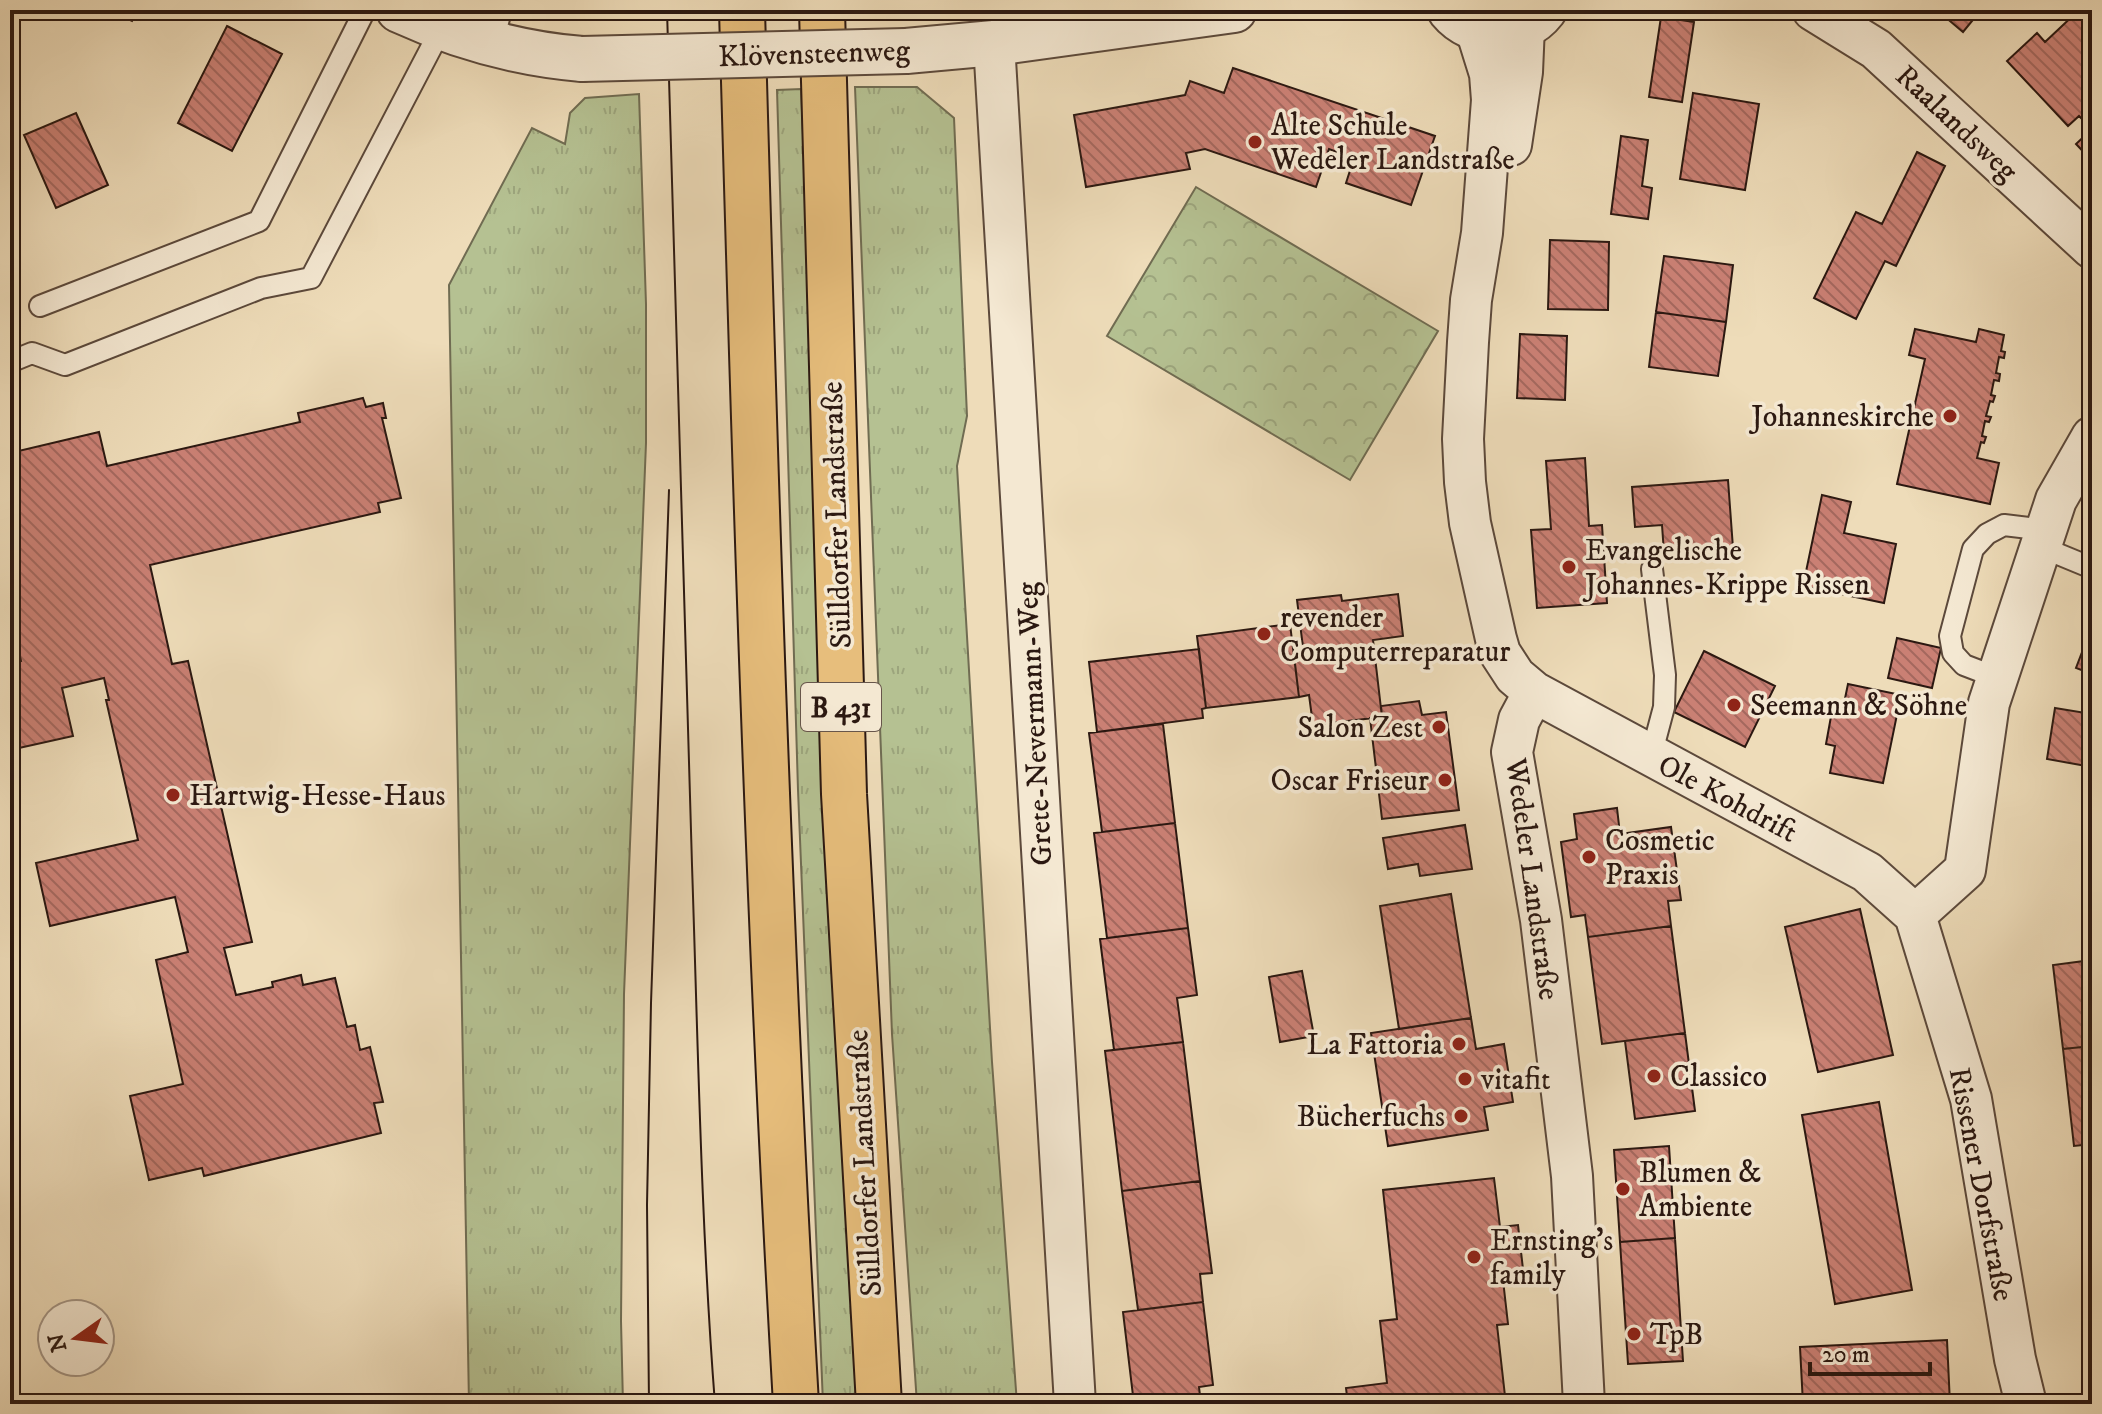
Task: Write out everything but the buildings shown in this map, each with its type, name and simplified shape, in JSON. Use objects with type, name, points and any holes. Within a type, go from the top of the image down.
[{"type":"highway","name":"B 431","points":[[742,10],[763,727],[782,1175],[796,1404]]},
{"type":"highway","name":"Sülldorfer Landstraße","points":[[822,10],[844,794],[879,1404]]},
{"type":"street","name":"Klövensteenweg","points":[[399,10],[441,29],[487,24],[544,56],[582,59],[906,51],[994,43],[1234,10]]},
{"type":"street","name":"Raalandsweg","points":[[1813,10],[1876,49],[2092,248]]},
{"type":"street","points":[[1463,19],[1492,32],[1509,31],[1534,18]]},
{"type":"street","points":[[1482,233],[1500,189],[1511,147],[1534,18]]},
{"type":"street","points":[[1463,19],[1490,74],[1492,100],[1482,233],[1471,300],[1464,400],[1463,439],[1468,509],[1500,653],[1515,676],[1534,692]]},
{"type":"street","name":"Grete-Nevermann-Weg","points":[[994,43],[1075,1404]]},
{"type":"street","points":[[1915,915],[1965,870],[1989,703],[2056,500],[2092,437]]},
{"type":"street","name":"Ole Kohdrift","points":[[1534,692],[1867,872],[1915,915]]},
{"type":"street","name":"Wedeler Landstraße","points":[[1534,692],[1519,720],[1512,752],[1541,920],[1572,1176],[1584,1404]]},
{"type":"street","name":"Rissener Dorfstraße","points":[[1915,915],[1971,1099],[2015,1359],[2026,1404]]},
{"type":"lane","points":[[40,306],[259,221],[365,10]]},
{"type":"lane","points":[[10,362],[32,353],[65,365],[261,288],[311,278],[441,29]]},
{"type":"lane","points":[[1998,678],[1964,665],[1953,653],[1950,636],[1973,549],[1987,534],[2004,525],[2043,539],[2092,568]]},
{"type":"lane","points":[[1651,756],[1664,707],[1665,675],[1652,569]]},
{"type":"green space","points":[[577,10],[656,10],[656,14],[585,16]]},
{"type":"green space","points":[[844,10],[941,10],[947,14],[844,15]]},
{"type":"green space","points":[[855,87],[917,87],[954,118],[967,416],[957,466],[992,1062],[1017,1404],[917,1404],[892,1034]]},
{"type":"green space","points":[[801,89],[811,316],[823,824],[831,853],[848,1246],[861,1404],[823,1404],[798,790],[777,90]]},
{"type":"green space","points":[[639,94],[646,304],[646,443],[624,994],[623,1404],[469,1404],[449,285],[532,128],[565,144],[570,113],[585,98]]},
{"type":"green space","points":[[1196,187],[1438,331],[1350,480],[1107,336]]},
{"type":"tram line","points":[[667,10],[700,1134],[715,1404]]},
{"type":"tram line","points":[[649,1404],[647,1205],[651,1003],[669,490]]},
{"type":"place","name":"Alte Schule Wedeler Landstraße","points":[[1255,142]]},
{"type":"place","name":"Johanneskirche","points":[[1950,416]]},
{"type":"place","name":"Evangelische Johannes-Krippe Rissen","points":[[1569,567]]},
{"type":"place","name":"revender Computerreparatur","points":[[1264,634]]},
{"type":"place","name":"Seemann & Söhne","points":[[1734,705]]},
{"type":"place","name":"Salon Zest","points":[[1439,727]]},
{"type":"place","name":"Oscar Friseur","points":[[1445,780]]},
{"type":"place","name":"Hartwig-Hesse-Haus","points":[[173,795]]},
{"type":"place","name":"Cosmetic Praxis","points":[[1589,857]]},
{"type":"place","name":"La Fattoria","points":[[1459,1044]]},
{"type":"place","name":"Classico","points":[[1654,1076]]},
{"type":"place","name":"vitafit","points":[[1465,1079]]},
{"type":"place","name":"Bücherfuchs","points":[[1461,1116]]},
{"type":"place","name":"Blumen & Ambiente","points":[[1623,1189]]},
{"type":"place","name":"Ernsting's family","points":[[1474,1257]]},
{"type":"place","name":"TpB","points":[[1634,1334]]}]
